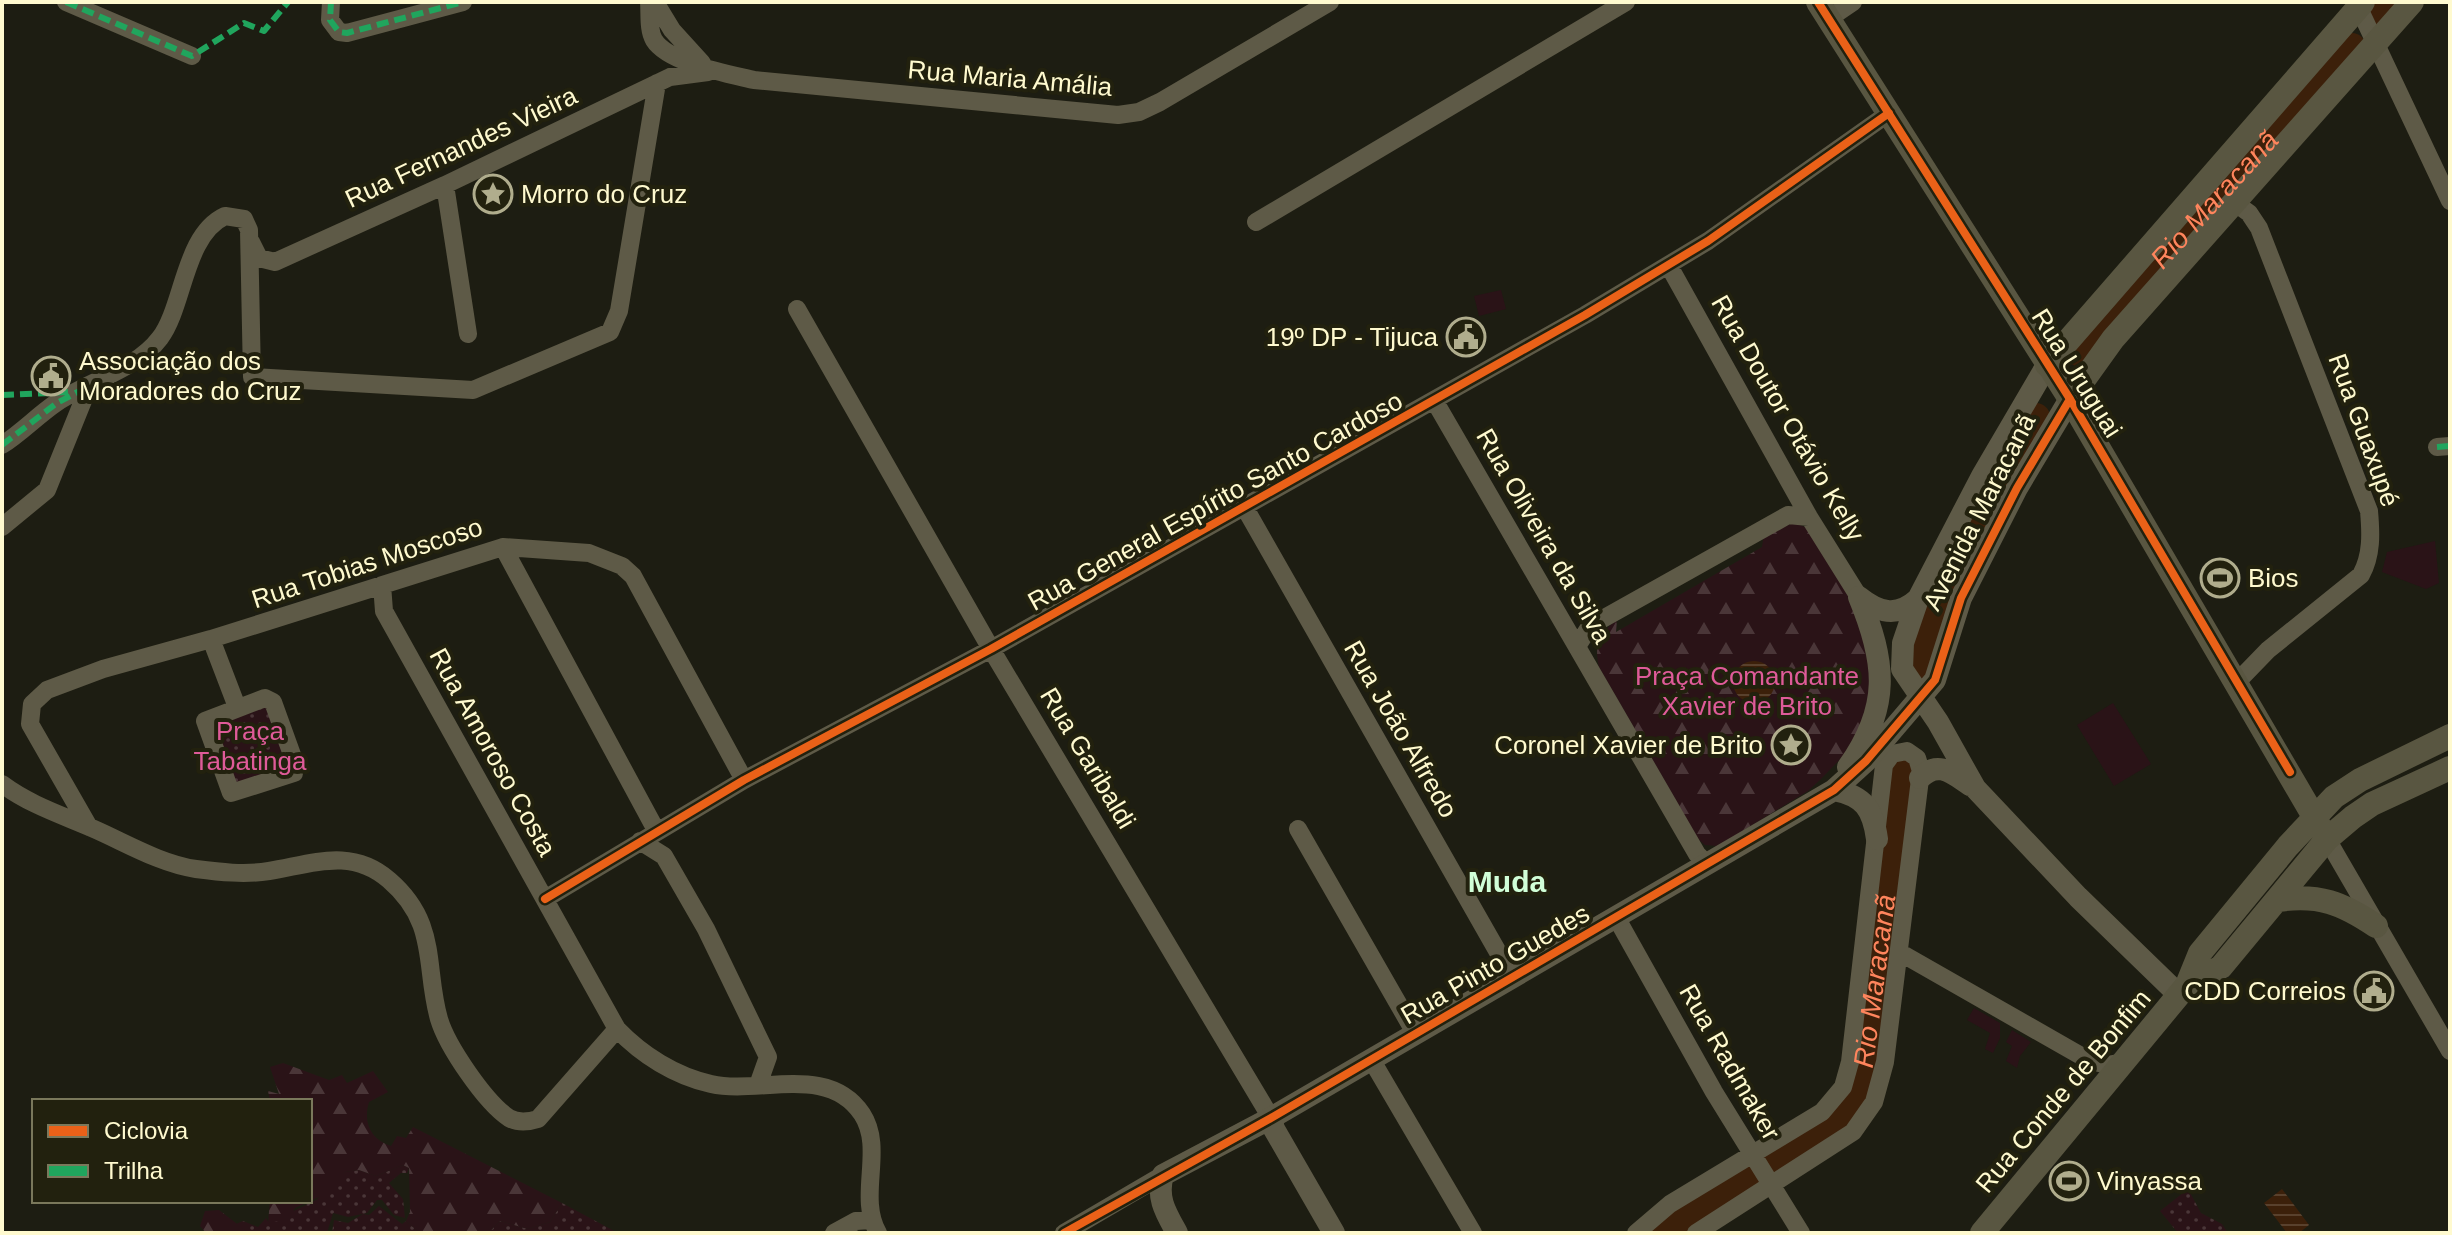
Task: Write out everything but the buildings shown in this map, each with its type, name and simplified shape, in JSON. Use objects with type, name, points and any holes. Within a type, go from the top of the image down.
[{"type":"main road","name":"Avenida Maracanã","points":[[2070,399],[2113,339],[2375,40],[2412,2]]},
{"type":"main road","name":"Avenida Maracanã","points":[[2047,365],[2360,7]]},
{"type":"main road","name":"Rua Uruguai","points":[[1823,10],[1978,249],[2070,399],[2327,839]]},
{"type":"main road","name":"Rua Conde de Bonfim","points":[[1982,1233],[2126,1062],[2183,990],[2200,953],[2314,817],[2346,787],[2450,736]]},
{"type":"main road","name":"Rua Conde de Bonfim","points":[[2183,990],[2221,967],[2327,839],[2372,804],[2450,768]]},
{"type":"main road","points":[[2278,900],[2312,896],[2330,899],[2376,926]]},
{"type":"street","points":[[66,2],[192,56]]},
{"type":"street","points":[[331,2],[330,20],[339,32],[347,33],[463,2]]},
{"type":"street","points":[[652,2],[672,30],[710,69]]},
{"type":"street","name":"Rua Maria Amália","points":[[710,69],[754,80],[1118,115],[1139,112],[1160,102],[1330,2]]},
{"type":"street","points":[[1256,222],[1626,2]]},
{"type":"street","points":[[1823,10],[1853,2]]},
{"type":"street","points":[[2360,7],[2450,201]]},
{"type":"street","name":"Rua Fernandes Vieira","points":[[247,225],[253,251],[259,258],[275,262],[445,185],[657,83],[710,69]]},
{"type":"street","points":[[2,445],[57,403],[149,352],[172,321],[183,276],[208,231],[225,216],[247,225],[252,377],[473,390],[610,332],[619,311],[657,83]]},
{"type":"street","name":"Rua General Espírito Santo Cardoso","points":[[545,899],[744,780],[991,649],[1245,508],[1669,266],[1889,113]]},
{"type":"street","points":[[445,185],[468,334]]},
{"type":"street","name":"Rua Guaxupé","points":[[2235,203],[2249,213],[2259,228],[2369,511],[2370,526],[2369,557],[2361,575],[2268,650],[2237,682]]},
{"type":"street","name":"Rua Doutor Otávio Kelly","points":[[1669,266],[1809,517],[1859,597]]},
{"type":"street","name":"Rua Garibaldi","points":[[797,309],[991,649],[1271,1118],[1274,1129],[1334,1233]]},
{"type":"street","name":"Avenida Maracanã","points":[[2047,365],[1989,464],[1918,599],[1900,660],[1905,677],[1921,698],[1935,680],[1961,598],[2017,488],[2070,399]]},
{"type":"street","points":[[2,527],[47,490],[89,386]]},
{"type":"street","name":"Rua Oliveira da Silva","points":[[1434,400],[1697,854],[1707,864]]},
{"type":"street","name":"Rua João Alfredo","points":[[1245,508],[1511,975]]},
{"type":"street","points":[[1578,645],[1590,626],[1748,537],[1788,515],[1809,517]]},
{"type":"street","points":[[503,547],[648,836],[664,856],[720,957],[768,1057],[758,1085]]},
{"type":"street","name":"Rua Tobias Moscoso","points":[[89,827],[30,724],[32,704],[47,690],[103,669],[211,639],[503,547],[589,553],[615,562],[633,576],[744,780]]},
{"type":"street","name":"Rua Amoroso Costa","points":[[382,585],[384,611],[617,1029],[635,1047],[671,1070],[711,1084],[810,1084],[851,1102],[863,1115],[869,1132],[875,1226]]},
{"type":"street","points":[[1859,597],[1873,608],[1891,613],[1903,610],[1918,599]]},
{"type":"street","points":[[1859,597],[1879,652],[1880,698],[1858,752],[1831,791],[1858,797],[1869,808],[1877,839]]},
{"type":"street","points":[[211,639],[237,707]]},
{"type":"street","points":[[265,698],[273,702],[295,763],[294,773],[235,793],[227,790],[205,721],[237,707],[265,698]]},
{"type":"street","points":[[1921,698],[1975,788],[2078,897],[2183,990]]},
{"type":"street","name":"Rua Pinto Guedes","points":[[1064,1233],[1163,1175],[1271,1118],[1511,975],[1831,791],[1866,761],[1921,698]]},
{"type":"street","points":[[1636,1233],[1670,1204],[1822,1112],[1843,1087],[1850,1062],[1886,760],[1898,751],[1911,753],[1920,764],[1920,778],[1899,952],[1885,1062],[1867,1117],[1853,1132],[1770,1181],[1696,1233]]},
{"type":"street","points":[[1920,778],[1927,771],[1940,768],[1975,788]]},
{"type":"street","points":[[2,784],[21,798],[191,868],[229,873],[267,872],[334,858],[371,868],[388,879],[404,894],[425,932],[445,1033],[481,1089],[510,1119],[538,1119],[617,1029]]},
{"type":"street","points":[[1298,829],[1415,1033]]},
{"type":"street","name":"Rua Uruguai","points":[[2327,839],[2450,1051]]},
{"type":"street","name":"Rua Radmaker","points":[[1616,917],[1714,1092],[1801,1233]]},
{"type":"street","points":[[1899,952],[2090,1061],[2108,1065],[2126,1062]]},
{"type":"street","points":[[1371,1059],[1473,1233]]},
{"type":"street","points":[[1163,1175],[1159,1188],[1162,1206],[1177,1233]]},
{"type":"street","points":[[834,1233],[856,1221],[875,1226]]},
{"type":"green space","points":[[1501,290],[1506,309],[1479,316],[1474,296]]},
{"type":"green space","name":"Praça Comandante Xavier de Brito","points":[[1794,523],[1808,528],[1860,614],[1870,644],[1872,706],[1848,751],[1808,791],[1718,846],[1705,845],[1698,839],[1599,667],[1599,640],[1617,620],[1616,632],[1762,547],[1764,534]]},
{"type":"green space","points":[[2435,541],[2439,583],[2426,589],[2382,572],[2387,552]]},
{"type":"green space","name":"Praça Tabatinga","points":[[266,699],[293,769],[235,791],[207,723]]},
{"type":"green space","points":[[2113,703],[2151,764],[2114,786],[2077,725]]},
{"type":"green space","points":[[1974,1008],[2000,1023],[2000,1038],[1993,1053],[1985,1049],[1990,1033],[1967,1020]]},
{"type":"green space","points":[[2012,1030],[2031,1042],[2020,1056],[2017,1068],[2006,1061],[2012,1046],[2006,1042]]},
{"type":"green space","points":[[283,1063],[329,1080],[342,1075],[347,1083],[373,1071],[388,1092],[369,1102],[367,1109],[370,1129],[378,1139],[391,1146],[397,1136],[406,1138],[413,1127],[562,1203],[550,1222],[528,1229],[500,1221],[488,1233],[419,1232],[406,1221],[410,1212],[409,1168],[403,1165],[376,1176],[359,1170],[345,1172],[328,1193],[312,1200],[312,1099],[270,1099],[268,1091],[279,1094],[270,1067]]},
{"type":"green space","points":[[403,1165],[409,1168],[407,1173],[401,1173],[389,1183],[403,1199],[405,1218],[394,1215],[382,1200],[377,1200],[367,1213],[348,1217],[333,1213],[327,1233],[249,1233],[236,1224],[243,1221],[258,1227],[266,1218],[269,1223],[312,1203],[345,1172],[359,1170],[376,1176]]},
{"type":"green space","points":[[2188,1189],[2201,1213],[2222,1224],[2228,1233],[2178,1233],[2160,1211]]},
{"type":"green space","points":[[270,1203],[306,1203],[295,1208],[290,1219],[268,1223]]},
{"type":"green space","points":[[562,1203],[618,1233],[488,1233],[500,1221],[528,1229],[550,1222]]},
{"type":"green space","points":[[379,1206],[402,1224],[406,1221],[419,1232],[431,1233],[332,1233],[334,1220],[348,1223],[363,1214],[369,1215]]},
{"type":"green space","points":[[219,1210],[249,1233],[206,1233],[200,1226],[205,1211]]},
{"type":"shaded area","points":[[1754,661],[1769,667],[1775,682],[1769,697],[1754,703],[1739,697],[1733,682],[1739,667]]},
{"type":"shaded area","points":[[2282,1189],[2309,1225],[2299,1233],[2287,1233],[2264,1203]]},
{"type":"waterway","name":"Rio Maracanã","points":[[2378,16],[2390,2]]},
{"type":"waterway","name":"Rio Maracanã","points":[[2080,353],[2117,306],[2352,47]]},
{"type":"waterway","name":"Rio Maracanã","points":[[1919,667],[1942,598],[2012,456],[2036,417]]},
{"type":"waterway","name":"Rio Maracanã","points":[[1775,1158],[1840,1117],[1860,1088],[1903,763]]},
{"type":"waterway","name":"Rio Maracanã","points":[[1659,1233],[1747,1175]]},
{"type":"marked path","points":[[66,2],[192,56],[244,23],[264,31],[288,2]]},
{"type":"marked path","points":[[331,2],[330,20],[339,32],[347,33],[463,2]]},
{"type":"marked path","points":[[2,445],[57,403],[89,386]]},
{"type":"marked path","points":[[2,395],[70,392]]},
{"type":"marked path","points":[[2437,447],[2450,446]]},
{"type":"cycle path","points":[[1818,2],[2070,399],[2290,772]]},
{"type":"cycle path","points":[[545,899],[744,780],[991,649],[1585,315],[1708,241],[1889,113]]},
{"type":"cycle path","points":[[1064,1233],[1271,1118],[1834,790],[1866,761],[1935,680],[1961,598],[2017,488],[2070,399]]},
{"type":"place","name":"Morro do Cruz","points":[[493,194]]},
{"type":"place","name":"19º DP - Tijuca","points":[[1466,337]]},
{"type":"place","name":"Associação dos Moradores do Cruz","points":[[51,376]]},
{"type":"place","name":"Bios","points":[[2220,578]]},
{"type":"place","name":"Coronel Xavier de Brito","points":[[1791,745]]},
{"type":"place","name":"CDD Correios","points":[[2374,991]]},
{"type":"place","name":"Vinyassa","points":[[2069,1181]]},
{"type":"district","name":"Muda","points":[[1507,882]]}]
